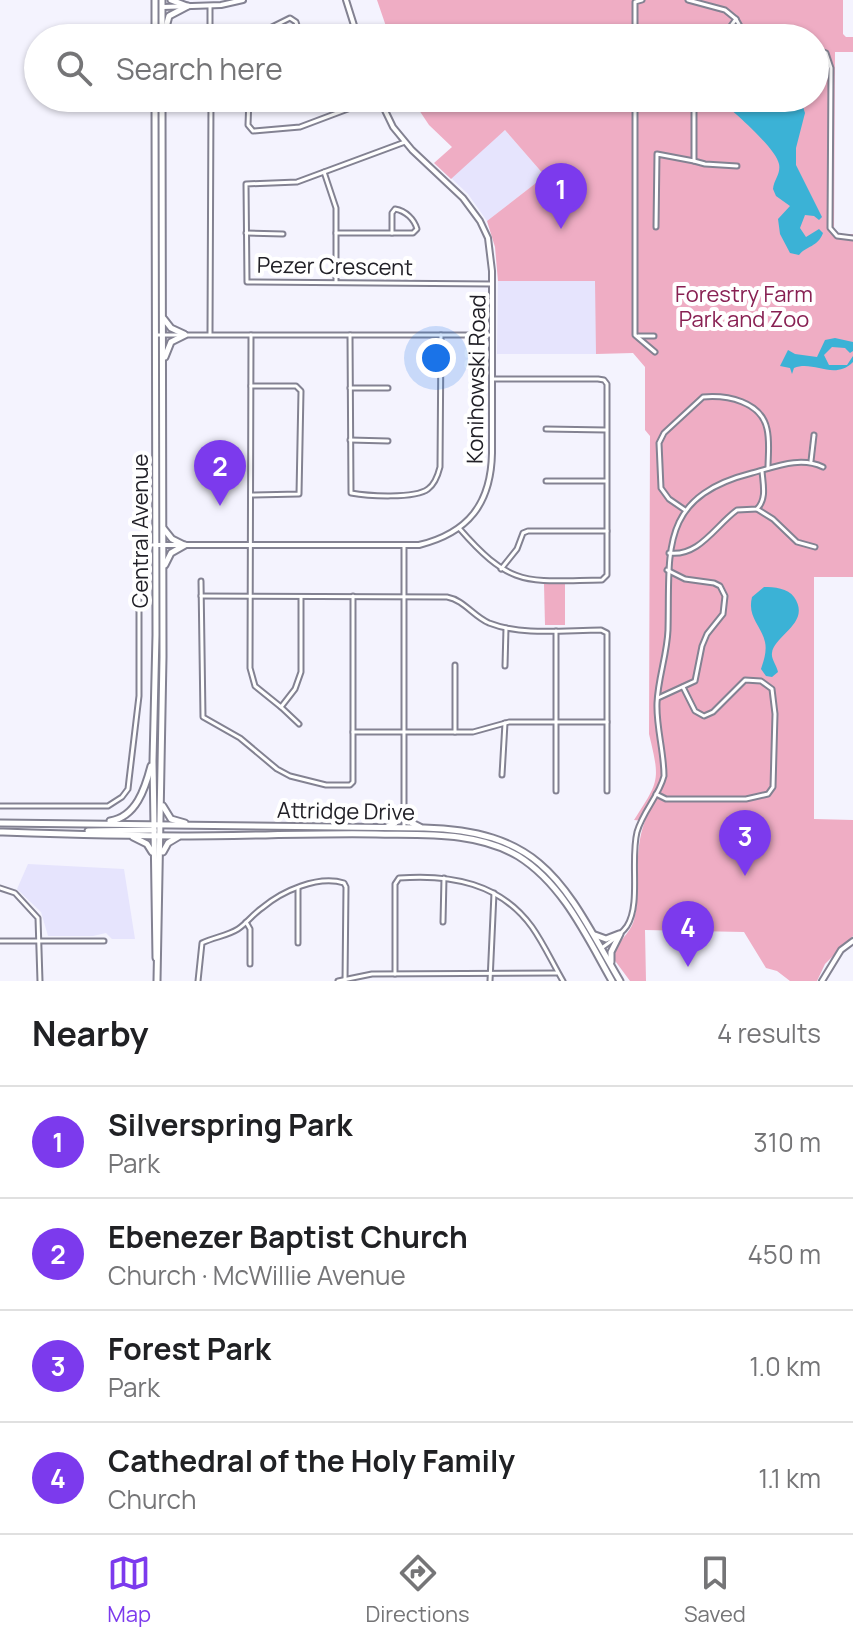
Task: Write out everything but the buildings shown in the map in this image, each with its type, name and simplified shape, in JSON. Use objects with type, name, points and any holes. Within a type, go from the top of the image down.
[{"type":"main road","points":[[171,0],[188,6]]},
{"type":"main road","points":[[157,24],[159,4]]},
{"type":"main road","points":[[159,4],[161,24]]},
{"type":"main road","points":[[167,24],[169,16],[188,6]]},
{"type":"main road","name":"Central Avenue","points":[[155,112],[159,545],[153,761],[157,981]]},
{"type":"main road","name":"Central Avenue","points":[[155,831],[161,825],[163,570],[159,545],[163,528],[162,112]]},
{"type":"main road","points":[[163,317],[171,328],[185,335]]},
{"type":"main road","points":[[163,362],[171,342],[185,335]]},
{"type":"main road","points":[[163,528],[172,539],[185,545]]},
{"type":"main road","points":[[163,570],[171,553],[185,545]]},
{"type":"main road","points":[[90,823],[114,820],[129,813],[147,782],[153,761]]},
{"type":"main road","points":[[161,801],[171,819],[192,825]]},
{"type":"main road","points":[[386,828],[395,823],[404,811],[412,823],[424,828]]},
{"type":"main road","name":"Attridge Drive","points":[[0,823],[90,823],[183,836],[424,828],[478,833],[518,848],[551,873],[569,895],[592,933],[612,981]]},
{"type":"main road","name":"Attridge Drive","points":[[0,832],[128,835],[155,831],[161,825],[192,825],[386,828],[470,838],[500,847],[521,858],[546,878],[620,981]]},
{"type":"main road","points":[[79,833],[94,830],[155,831]]},
{"type":"main road","name":"Central Avenue","points":[[155,831],[161,857],[157,963]]},
{"type":"main road","points":[[128,835],[147,844],[154,856]]},
{"type":"main road","points":[[161,857],[168,843],[183,836]]},
{"type":"main road","points":[[592,933],[606,939],[620,934]]},
{"type":"main road","points":[[611,967],[611,952],[620,934]]},
{"type":"street","points":[[159,4],[210,6],[243,0]]},
{"type":"street","points":[[346,0],[354,24]]},
{"type":"street","points":[[635,24],[635,2],[642,0]]},
{"type":"street","points":[[688,0],[725,10],[739,24]]},
{"type":"street","points":[[210,6],[210,24]]},
{"type":"street","points":[[278,24],[290,18],[297,24]]},
{"type":"street","points":[[732,24],[736,19]]},
{"type":"street","points":[[829,62],[830,228],[837,236],[853,238]]},
{"type":"street","points":[[210,335],[211,112]]},
{"type":"street","points":[[248,112],[248,125],[253,131],[300,127],[340,112]]},
{"type":"street","name":"Konihowski Road","points":[[385,112],[405,142],[463,198],[480,221],[492,254],[490,482],[478,508],[459,528]]},
{"type":"street","points":[[635,112],[635,335],[655,352]]},
{"type":"street","points":[[694,112],[694,161]]},
{"type":"street","name":"Pezer Crescent","points":[[405,142],[289,183],[246,184],[247,282],[492,284]]},
{"type":"street","points":[[656,227],[657,154],[705,164],[737,166]]},
{"type":"street","points":[[324,172],[336,208],[336,284]]},
{"type":"street","points":[[336,233],[392,233],[413,233],[417,229],[414,220],[402,210],[395,209],[392,213],[392,233]]},
{"type":"street","points":[[246,233],[283,234]]},
{"type":"street","points":[[156,335],[492,335]]},
{"type":"street","points":[[251,335],[251,678],[255,686],[299,724]]},
{"type":"street","points":[[350,335],[351,493],[414,495],[433,484],[440,467],[441,335]]},
{"type":"street","points":[[635,335],[654,336]]},
{"type":"street","points":[[0,806],[108,806],[117,802],[128,789],[139,696],[139,550],[145,545],[404,546],[434,541],[459,528],[501,569],[513,576],[529,580],[602,580],[608,572],[607,384],[604,380],[492,379]]},
{"type":"street","points":[[251,386],[296,386],[301,391],[299,494],[251,495]]},
{"type":"street","points":[[350,388],[388,388]]},
{"type":"street","points":[[686,511],[669,499],[661,488],[659,443],[664,433],[703,397],[731,397],[759,414],[767,429],[768,468]]},
{"type":"street","points":[[546,429],[608,430]]},
{"type":"street","points":[[811,461],[814,435]]},
{"type":"street","points":[[350,440],[388,441]]},
{"type":"street","points":[[598,950],[620,934],[631,918],[633,855],[638,830],[643,815],[662,787],[664,776],[658,698],[667,642],[667,570],[669,553],[686,511],[693,500],[711,488],[768,468],[811,461],[823,467]]},
{"type":"street","points":[[757,509],[764,497],[762,470]]},
{"type":"street","points":[[546,481],[608,481]]},
{"type":"street","points":[[669,553],[680,553],[697,546],[737,510],[757,509],[773,519],[797,542],[815,547]]},
{"type":"street","points":[[501,569],[514,553],[523,533],[528,531],[607,531]]},
{"type":"street","points":[[404,546],[404,831]]},
{"type":"street","points":[[658,698],[695,681],[705,638],[723,614],[726,601],[723,591],[714,583],[685,579],[667,570]]},
{"type":"street","points":[[201,581],[202,713],[206,720],[240,738],[277,769],[290,776],[326,785],[352,784],[353,596]]},
{"type":"street","points":[[201,596],[451,597],[479,618],[506,628],[601,630],[607,633],[607,791]]},
{"type":"street","points":[[281,707],[295,689],[301,672],[301,597]]},
{"type":"street","points":[[505,666],[506,628]]},
{"type":"street","points":[[556,630],[556,791]]},
{"type":"street","points":[[455,665],[455,732]]},
{"type":"street","points":[[656,794],[666,799],[746,799],[768,794],[773,787],[775,714],[772,689],[761,681],[745,680],[713,712],[704,716],[695,711],[683,687]]},
{"type":"street","points":[[353,732],[481,731],[505,723],[607,722]]},
{"type":"street","points":[[502,775],[505,723]]},
{"type":"street","points":[[395,974],[396,881],[404,878],[444,878],[467,881],[494,893],[515,908],[531,925],[563,981]]},
{"type":"street","points":[[443,922],[444,878]]},
{"type":"street","points":[[198,981],[202,943],[234,931],[271,901],[298,888],[328,882],[346,885],[345,980]]},
{"type":"street","points":[[0,888],[15,893],[36,915],[39,923],[40,981]]},
{"type":"street","points":[[298,888],[298,943]]},
{"type":"street","points":[[490,981],[494,893]]},
{"type":"street","points":[[246,922],[250,929],[250,964]]},
{"type":"street","points":[[0,941],[104,941]]},
{"type":"street","points":[[822,981],[841,950],[853,941]]},
{"type":"street","points":[[338,981],[362,975],[558,973]]},
{"type":"shaded area","points":[[505,130],[545,176],[487,221],[468,194],[449,176]]},
{"type":"shaded area","points":[[498,281],[596,281],[596,354],[497,354]]},
{"type":"shaded area","points":[[28,864],[124,869],[135,939],[112,939],[106,933],[48,936],[41,912],[17,889]]},
{"type":"green space","name":"Forestry Farm Park and Zoo","points":[[377,0],[843,0],[843,34],[853,37],[853,52],[835,52],[834,234],[853,234],[853,577],[814,577],[814,819],[853,820],[853,936],[825,964],[817,981],[790,981],[777,971],[766,968],[744,932],[645,930],[646,981],[630,981],[613,958],[634,920],[639,846],[645,821],[634,820],[649,796],[656,771],[649,734],[650,436],[645,430],[645,367],[633,353],[596,354],[595,281],[498,281],[495,247],[487,221],[545,176],[505,130],[451,179],[434,163],[452,147],[420,112],[829,112],[829,24],[385,24]]},
{"type":"green space","points":[[544,584],[565,584],[565,625],[545,625]]},
{"type":"water","points":[[733,112],[805,112],[796,148],[796,165],[822,217],[819,220],[805,215],[800,228],[806,237],[819,229],[823,233],[818,241],[799,255],[790,253],[780,234],[778,219],[790,206],[776,196],[773,189],[779,164],[770,148]]},
{"type":"water","points":[[835,338],[853,342],[853,351],[850,353],[845,348],[832,347],[824,355],[829,365],[847,365],[853,356],[853,362],[846,367],[831,370],[801,366],[794,368],[792,374],[790,368],[780,366],[788,350],[817,357],[825,340]]},
{"type":"water","points":[[764,587],[788,592],[798,606],[795,621],[774,646],[772,655],[778,672],[772,677],[766,676],[761,669],[765,642],[751,610],[752,597]]},
{"type":"place","name":"Silverspring Park","points":[[561,229]]},
{"type":"place","name":"Ebenezer Baptist Church","points":[[220,506]]},
{"type":"place","name":"Forest Park","points":[[745,876]]},
{"type":"place","name":"Cathedral of the Holy Family","points":[[688,967]]}]
